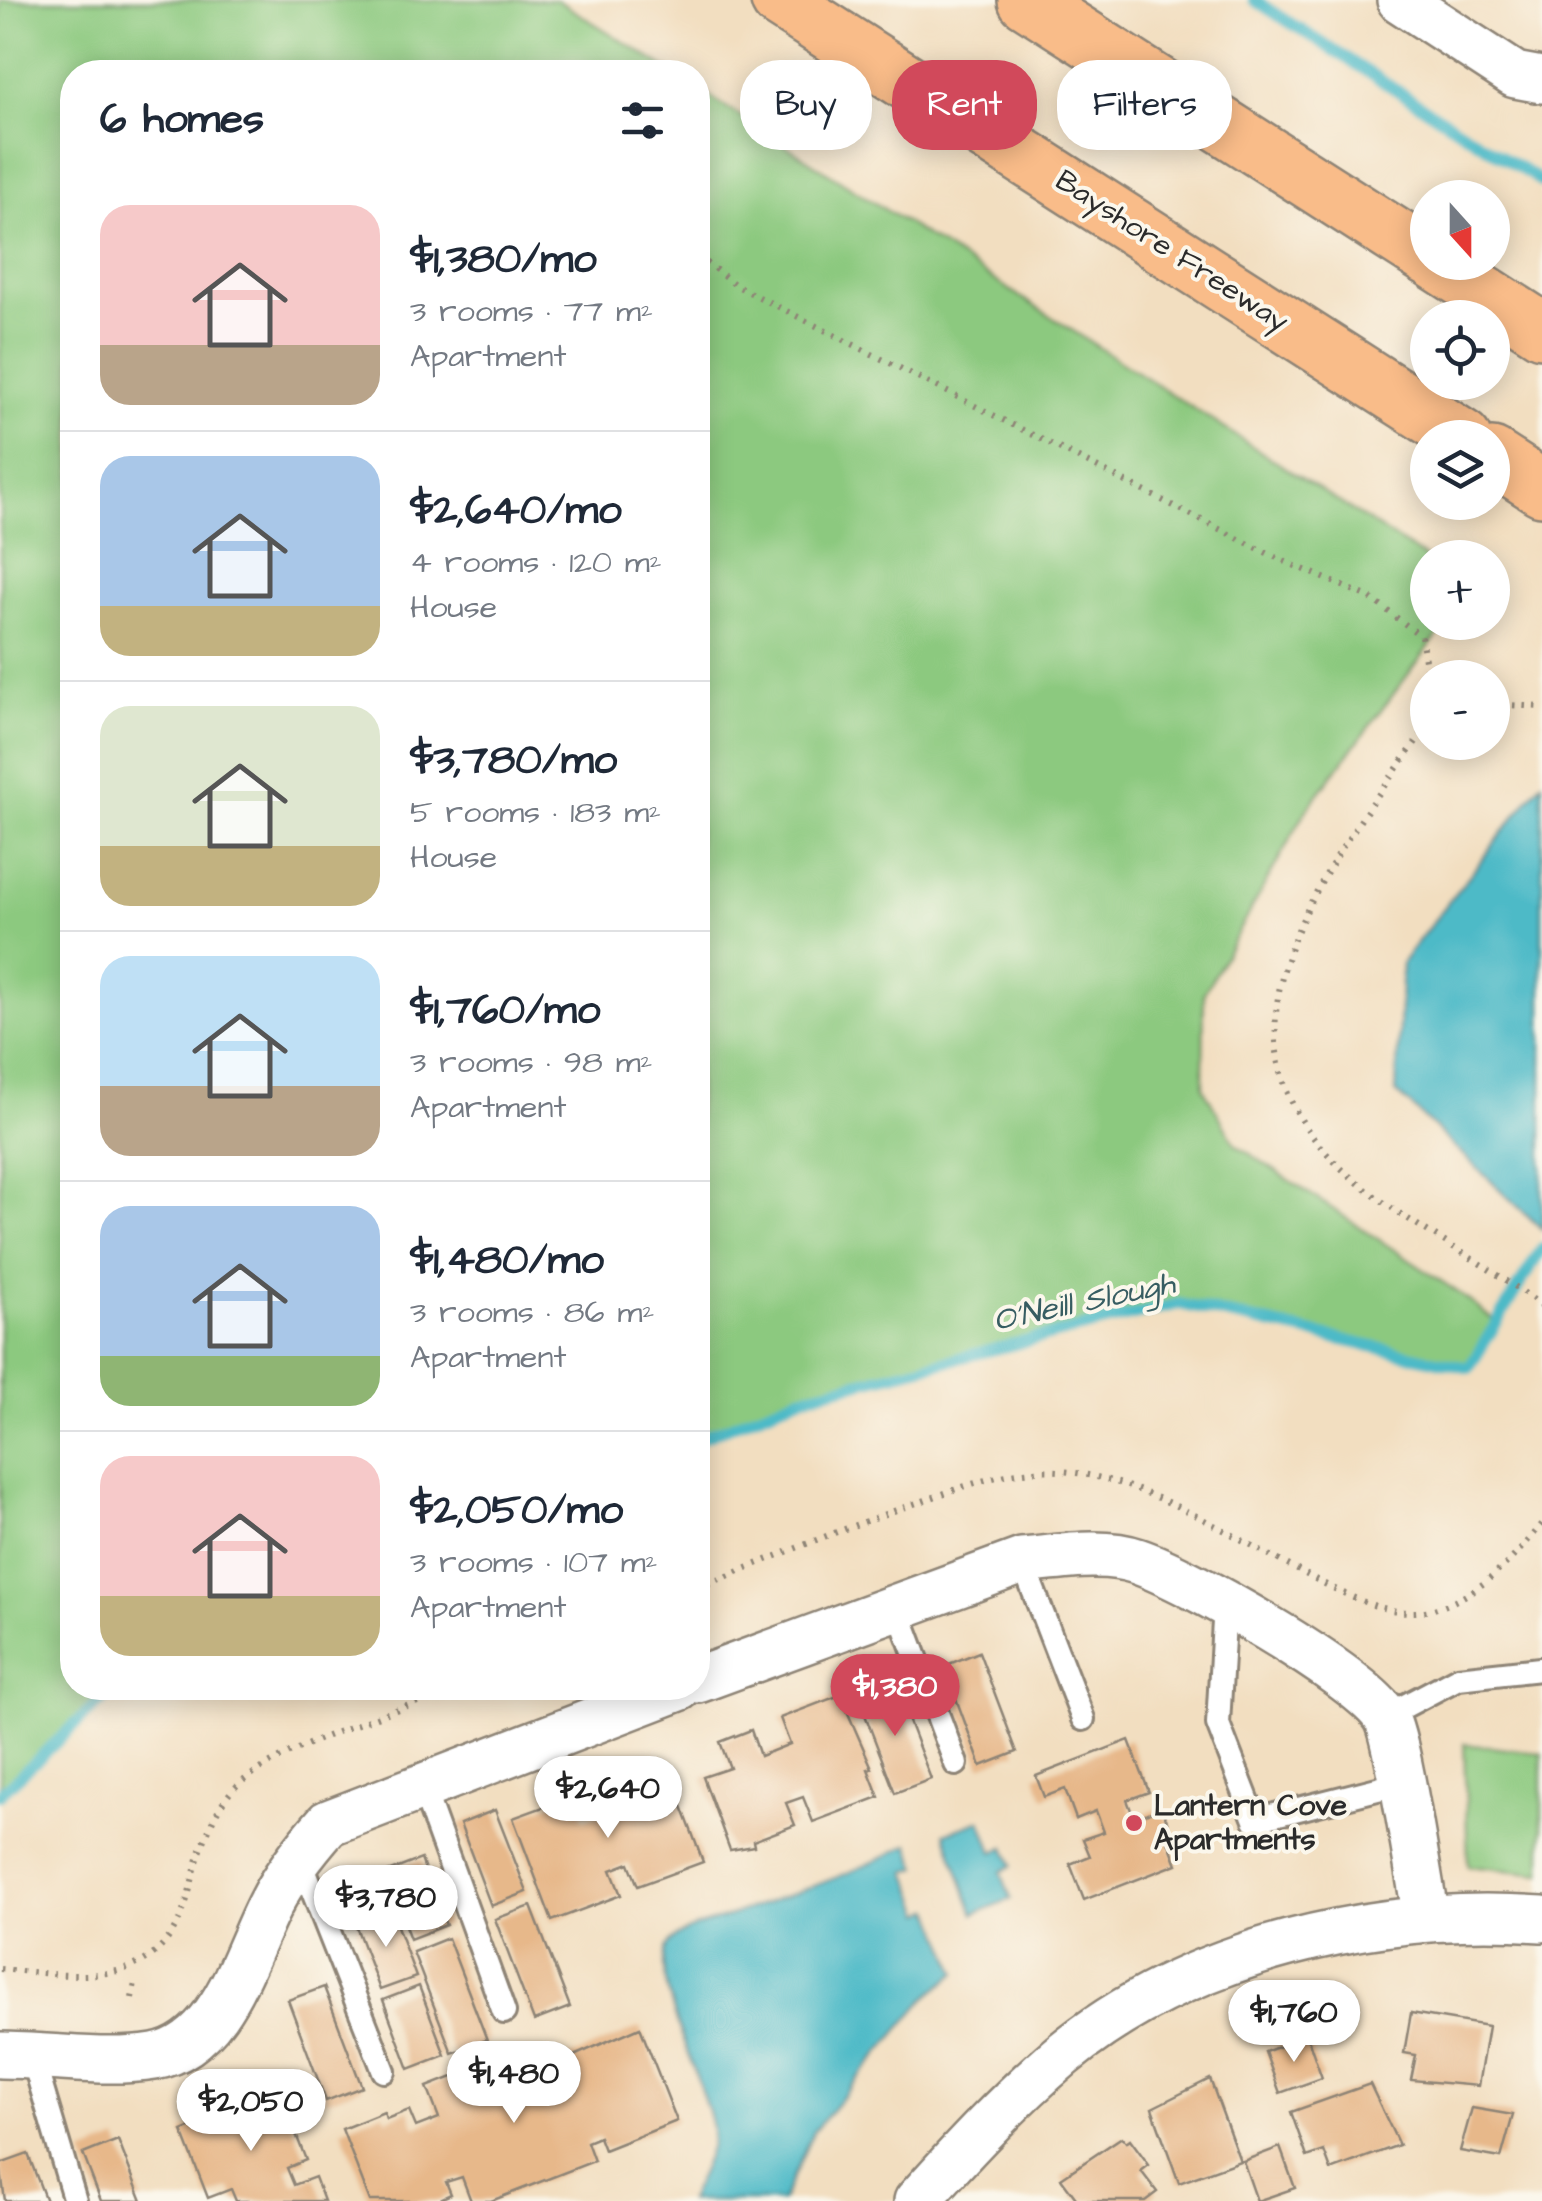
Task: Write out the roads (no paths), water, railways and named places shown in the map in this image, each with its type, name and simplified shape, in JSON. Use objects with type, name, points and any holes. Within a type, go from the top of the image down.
[{"type":"highway","name":"Bayshore Freeway","points":[[780,0],[1435,420]]},
{"type":"highway","points":[[1026,0],[1410,245]]},
{"type":"highway","points":[[1464,280],[1542,330]]},
{"type":"highway","points":[[1510,468],[1542,488]]},
{"type":"street","points":[[1400,0],[1515,75],[1542,80]]},
{"type":"street","points":[[710,1675],[1022,1560],[1078,1556],[1134,1560],[1225,1604],[1338,1674],[1386,1716],[1426,1916]]},
{"type":"street","points":[[16,2055],[122,2060],[158,2056],[188,2043],[212,2018],[298,1856],[328,1822],[648,1700]]},
{"type":"street","points":[[918,2201],[1064,2054],[1128,2011],[1211,1971],[1280,1946],[1350,1928],[1426,1916],[1542,1919]]},
{"type":"lane","points":[[1022,1560],[1083,1719]]},
{"type":"lane","points":[[896,1604],[956,1764]]},
{"type":"lane","points":[[1225,1604],[1218,1724],[1256,1820],[1401,1784]]},
{"type":"lane","points":[[1386,1716],[1458,1678],[1540,1669]]},
{"type":"lane","points":[[422,1786],[504,2012]]},
{"type":"lane","points":[[298,1856],[384,2071]]},
{"type":"lane","points":[[16,2055],[74,2201]]},
{"type":"water","points":[[1542,782],[1542,1229],[1396,1092],[1402,962]]},
{"type":"water","points":[[981,1820],[993,1852],[1005,1847],[1012,1865],[1001,1872],[1011,1899],[974,1914],[945,1833]]},
{"type":"water","points":[[909,1844],[918,1868],[907,1872],[923,1913],[932,1909],[957,1972],[926,1998],[813,2132],[782,2201],[688,2201],[707,2156],[712,2129],[665,1976],[664,1956],[670,1942],[691,1929],[844,1874]]},
{"type":"waterway","points":[[1254,0],[1542,182]]},
{"type":"waterway","name":"O'Neill Slough","points":[[710,1434],[800,1397],[1179,1304],[1469,1368],[1542,1248]]},
{"type":"waterway","name":"O'Neill Slough","points":[[0,1794],[102,1700]]},
{"type":"place","name":"Lantern Cove Apartments","points":[[1134,1823]]}]
